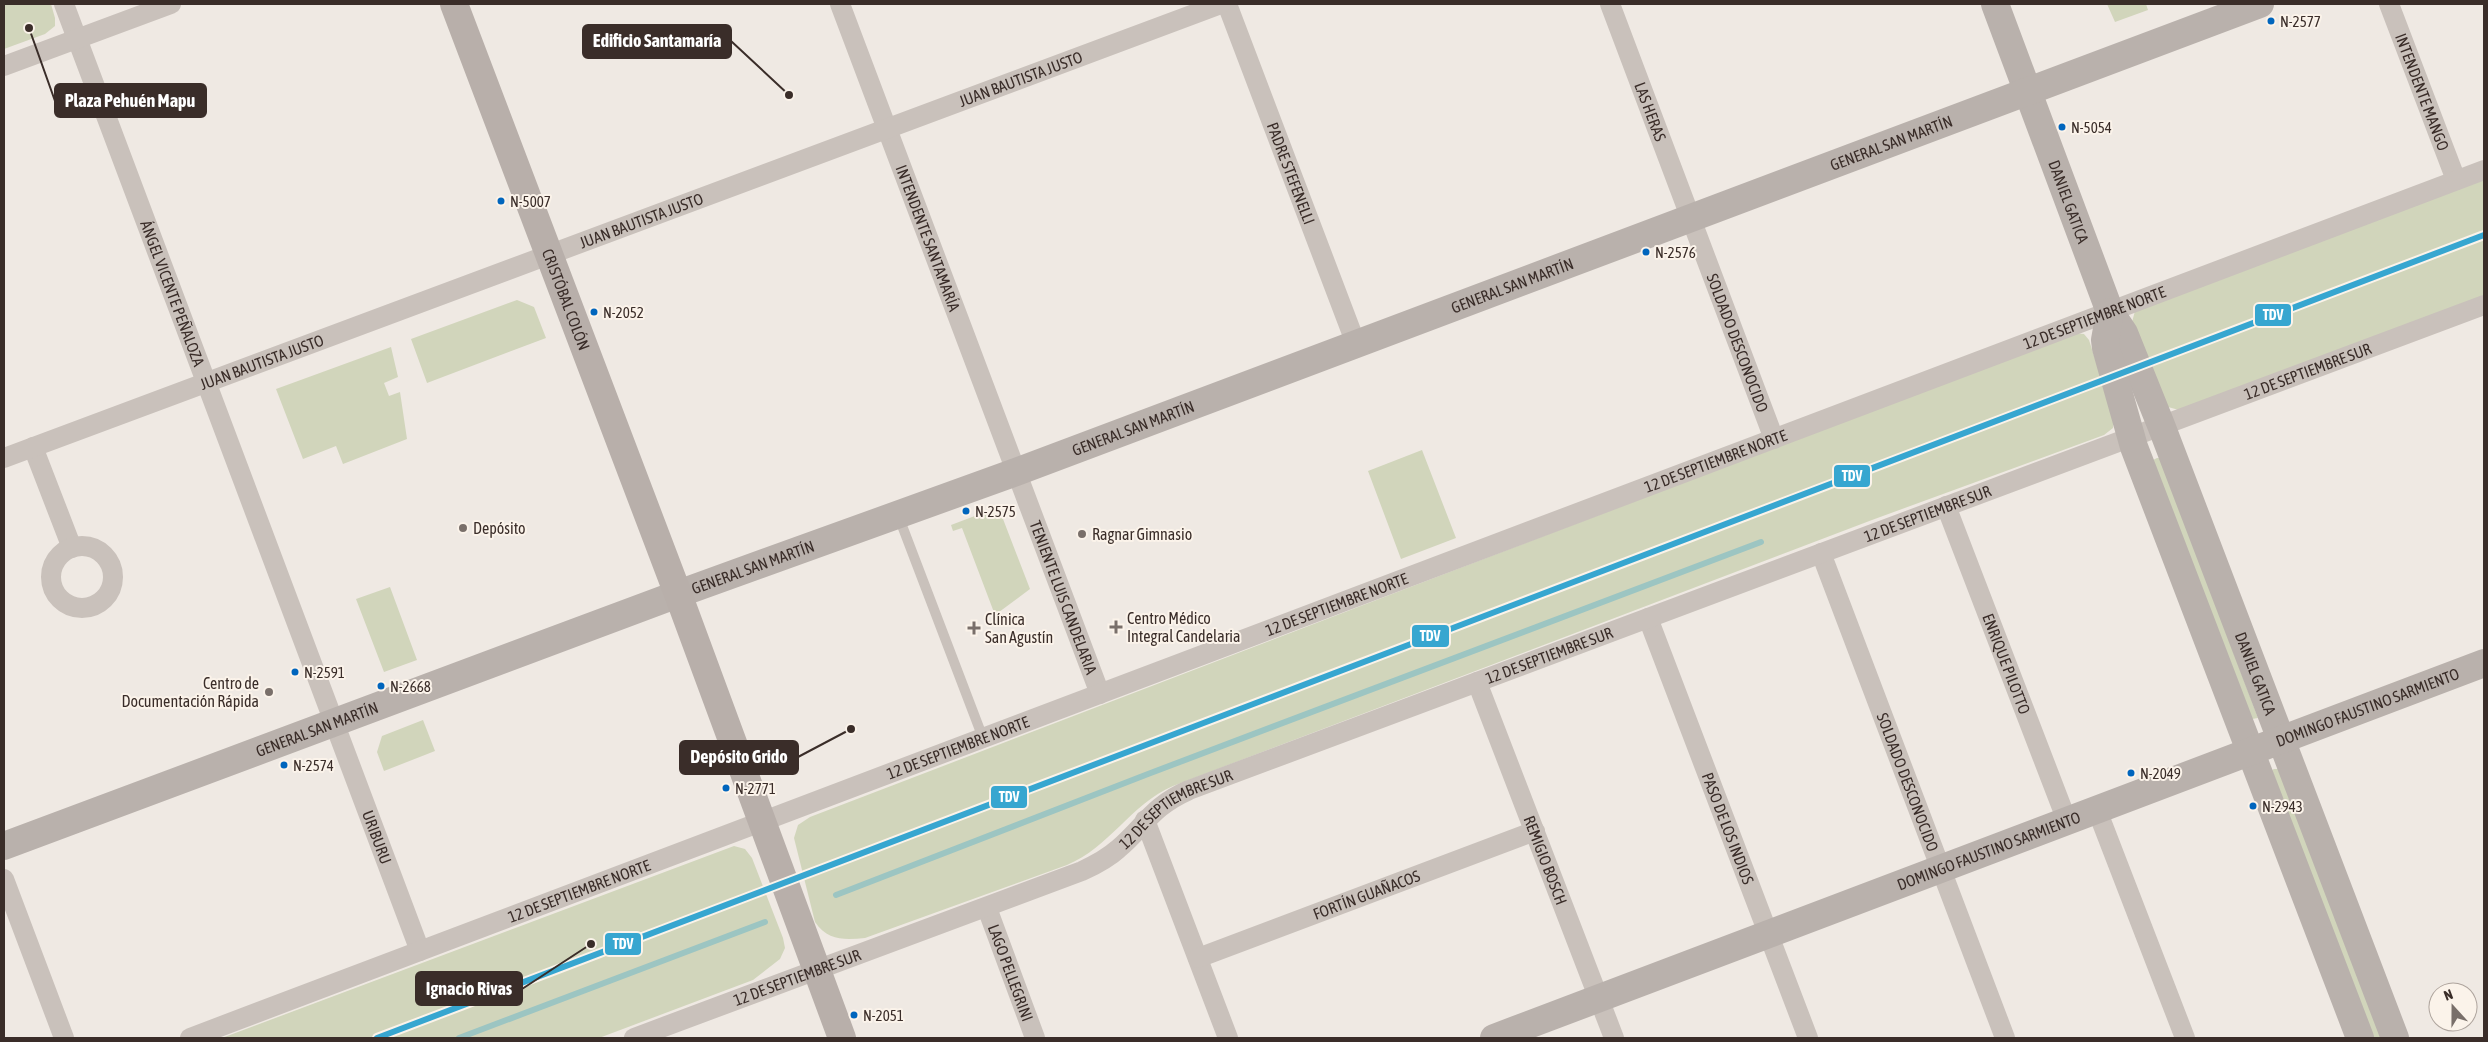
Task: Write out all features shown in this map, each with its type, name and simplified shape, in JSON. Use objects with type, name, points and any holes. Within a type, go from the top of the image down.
[{"type":"main road","name":"CRISTÓBAL COLÓN","points":[[454,4],[678,594],[842,1038]]},
{"type":"main road","name":"DANIEL GATICA","points":[[1995,4],[2110,312],[2124,333],[2161,425],[2395,1038]]},
{"type":"main road","name":"GENERAL SAN MARTÍN","points":[[4,846],[678,594],[1016,472],[2260,4]]},
{"type":"main road","name":"DANIEL GATICA","points":[[2110,312],[2105,340],[2106,348],[2131,436],[2360,1038]]},
{"type":"main road","name":"DOMINGO FAUSTINO SARMIENTO","points":[[1494,1038],[2484,663]]},
{"type":"street","name":"ÁNGEL VICENTE PEÑALOZA","points":[[64,4],[334,723]]},
{"type":"street","points":[[4,66],[171,4]]},
{"type":"street","name":"INTENDENTE SANTAMARÍA","points":[[840,4],[1016,472]]},
{"type":"street","name":"JUAN BAUTISTA JUSTO","points":[[4,458],[1221,4]]},
{"type":"street","name":"PADRE STEFENELLI","points":[[1227,4],[1356,344]]},
{"type":"street","name":"LAS HERAS","points":[[1610,4],[1690,219]]},
{"type":"street","name":"INTENDENTE MANGO","points":[[2389,4],[2456,180]]},
{"type":"street","name":"12 DE SEPTIEMBRE NORTE","points":[[190,1038],[2484,170]]},
{"type":"street","name":"SOLDADO DESCONOCIDO","points":[[1690,219],[1774,439]]},
{"type":"street","name":"12 DE SEPTIEMBRE SUR","points":[[634,1038],[987,908],[1095,865],[1120,848],[1164,802],[1189,790],[2484,305]]},
{"type":"street","points":[[33,447],[72,548]]},
{"type":"street","name":"TENIENTE LUIS CANDELARIA","points":[[1016,472],[1100,694]]},
{"type":"street","name":"ENRIQUE PILOTTO","points":[[1946,506],[2067,821]]},
{"type":"street","name":"SOLDADO DESCONOCIDO","points":[[1821,553],[2005,1038]]},
{"type":"street","name":"PASO DE LOS INDIOS","points":[[1648,618],[1808,1038]]},
{"type":"street","name":"REMIGIO BOSCH","points":[[1478,682],[1614,1038]]},
{"type":"street","name":"URIBURU","points":[[334,723],[420,951]]},
{"type":"street","points":[[2097,810],[2185,1038]]},
{"type":"street","points":[[1145,820],[1228,1038]]},
{"type":"street","name":"FORTÍN GUAÑACOS","points":[[1198,958],[1535,831]]},
{"type":"street","points":[[4,879],[64,1038]]},
{"type":"street","name":"LAGO PELLEGRINI","points":[[987,908],[1035,1038]]},
{"type":"lane","points":[[898,515],[983,738]]},
{"type":"green space","points":[[4,4],[51,4],[55,26],[45,34],[4,49]]},
{"type":"green space","points":[[2107,4],[2146,4],[2148,10],[2115,22]]},
{"type":"green space","points":[[2484,179],[2484,296],[2179,410],[2168,407],[2132,322],[2135,311]]},
{"type":"green space","points":[[517,300],[534,307],[546,338],[427,383],[411,339]]},
{"type":"green space","points":[[2074,333],[2084,334],[2089,340],[2114,418],[2113,428],[2104,435],[1872,520],[1173,786],[1144,804],[1096,848],[1067,865],[865,938],[837,938],[825,933],[815,922],[794,838],[798,825],[810,817]]},
{"type":"green space","points":[[391,347],[398,377],[384,383],[389,396],[400,392],[407,439],[343,464],[336,446],[303,459],[276,389]]},
{"type":"green space","points":[[1422,450],[1456,538],[1401,559],[1368,471]]},
{"type":"green space","points":[[2161,458],[2258,718],[2252,719],[2153,460]]},
{"type":"green space","points":[[988,511],[1003,519],[1030,589],[995,615],[962,528],[953,531],[951,525]]},
{"type":"green space","points":[[390,587],[417,660],[384,672],[356,599]]},
{"type":"green space","points":[[423,720],[435,751],[384,771],[377,752],[382,736]]},
{"type":"green space","points":[[2278,769],[2383,1038],[2370,1038],[2272,770]]},
{"type":"green space","points":[[734,846],[745,849],[752,858],[783,938],[785,948],[780,959],[753,980],[599,1038],[222,1038]]},
{"type":"waterway","points":[[836,895],[1148,774],[1761,542]]},
{"type":"waterway","points":[[459,1038],[765,922]]},
{"type":"transit line","name":"TDV","points":[[377,1038],[2484,235]]},
{"type":"place","name":"N-2577","points":[[2271,21]]},
{"type":"place","name":"Plaza Pehuén Mapu","points":[[29,28]]},
{"type":"place","name":"Edificio Santamaría","points":[[789,95]]},
{"type":"place","name":"N-5054","points":[[2062,127]]},
{"type":"place","name":"N-5007","points":[[501,201]]},
{"type":"place","name":"N-2576","points":[[1646,252]]},
{"type":"place","name":"N-2052","points":[[594,312]]},
{"type":"place","name":"N-2575","points":[[966,511]]},
{"type":"place","name":"Depósito","points":[[463,528]]},
{"type":"place","name":"Ragnar Gimnasio","points":[[1082,534]]},
{"type":"place","name":"Centro Médico Integral Candelaria","points":[[1116,627]]},
{"type":"place","name":"Clínica San Agustín","points":[[974,628]]},
{"type":"place","name":"N-2591","points":[[295,672]]},
{"type":"place","name":"N-2668","points":[[381,686]]},
{"type":"place","name":"Centro de Documentación Rápida","points":[[269,692]]},
{"type":"place","name":"Depósito Grido","points":[[851,729]]},
{"type":"place","name":"N-2574","points":[[284,765]]},
{"type":"place","name":"N-2049","points":[[2131,773]]},
{"type":"place","name":"N-2771","points":[[726,788]]},
{"type":"place","name":"N-2943","points":[[2253,806]]},
{"type":"place","name":"Ignacio Rivas","points":[[591,944]]},
{"type":"place","name":"N-2051","points":[[854,1015]]}]
